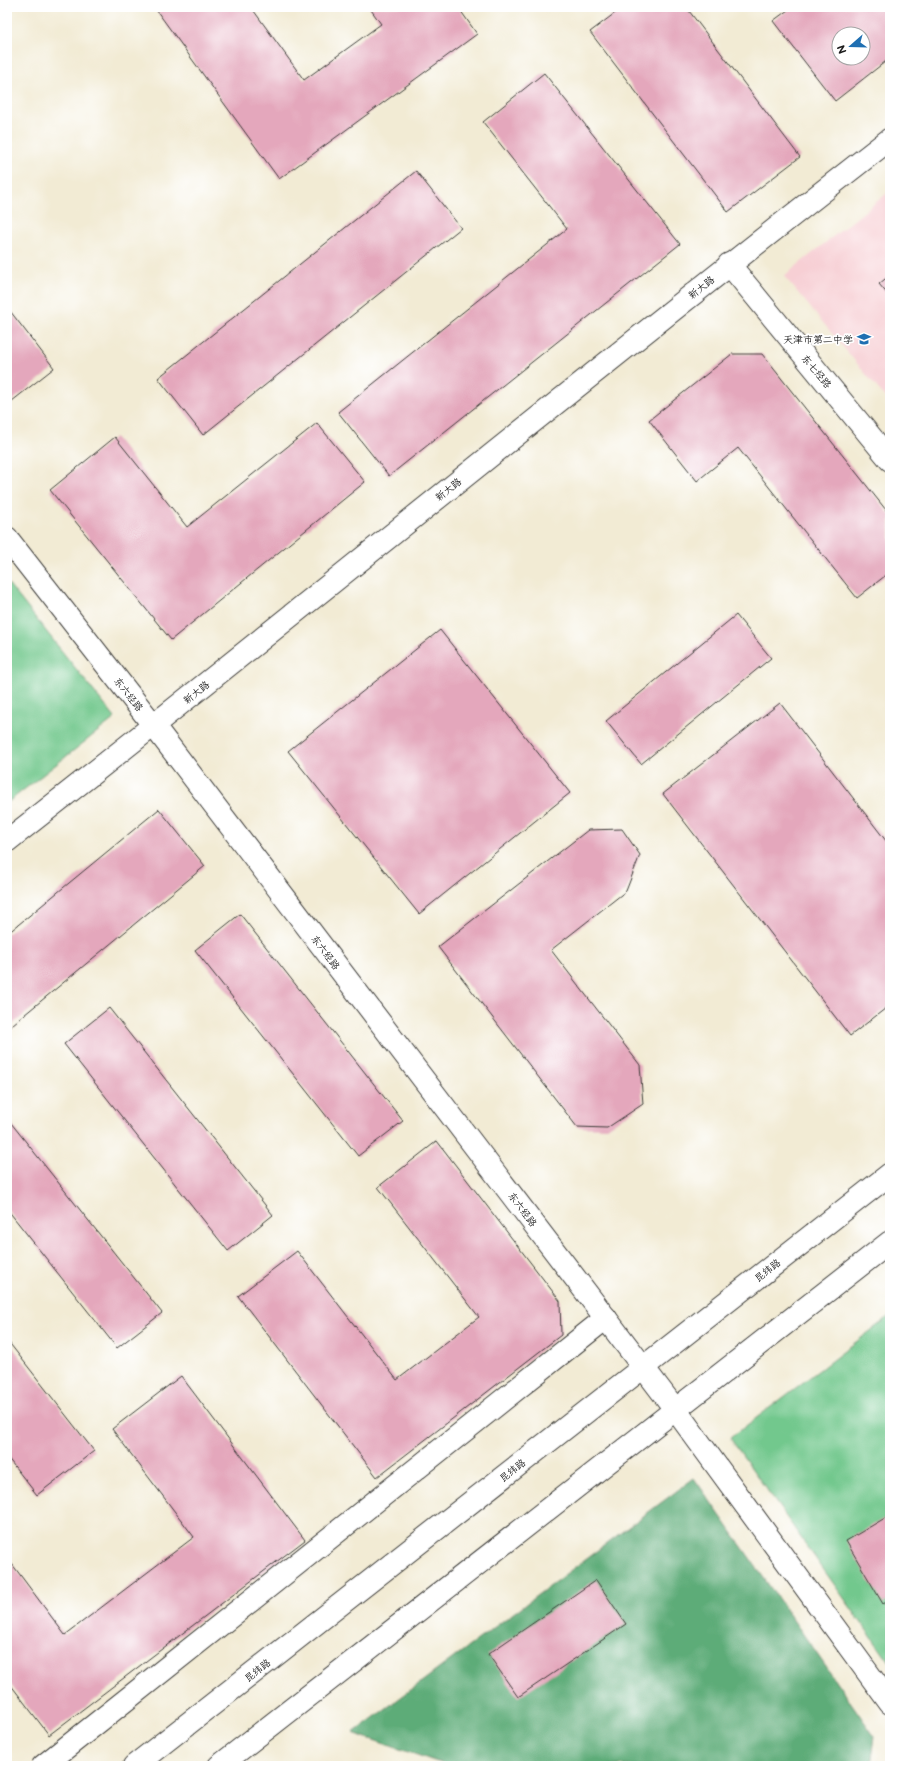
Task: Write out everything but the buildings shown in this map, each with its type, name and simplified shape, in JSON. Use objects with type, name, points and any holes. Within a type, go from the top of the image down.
[{"type":"street","name":"新大路","points":[[7,841],[154,726],[729,264],[890,139]]},
{"type":"street","name":"东七经路","points":[[729,264],[890,460]]},
{"type":"street","name":"东六经路","points":[[7,538],[154,726],[675,1408],[890,1703]]},
{"type":"street","name":"昆纬路","points":[[134,1766],[890,1174]]},
{"type":"street","points":[[219,1766],[675,1408],[890,1242]]},
{"type":"street","points":[[43,1766],[606,1318]]},
{"type":"shaded area","name":"天津市第二中学","points":[[890,191],[890,403],[784,276]]},
{"type":"green space","points":[[7,582],[115,718],[7,803]]},
{"type":"green space","points":[[890,1316],[890,1663],[730,1438]]},
{"type":"green space","points":[[694,1478],[875,1737],[871,1766],[449,1766],[353,1733]]},
{"type":"place","name":"天津市第二中学","points":[[864,339]]}]
